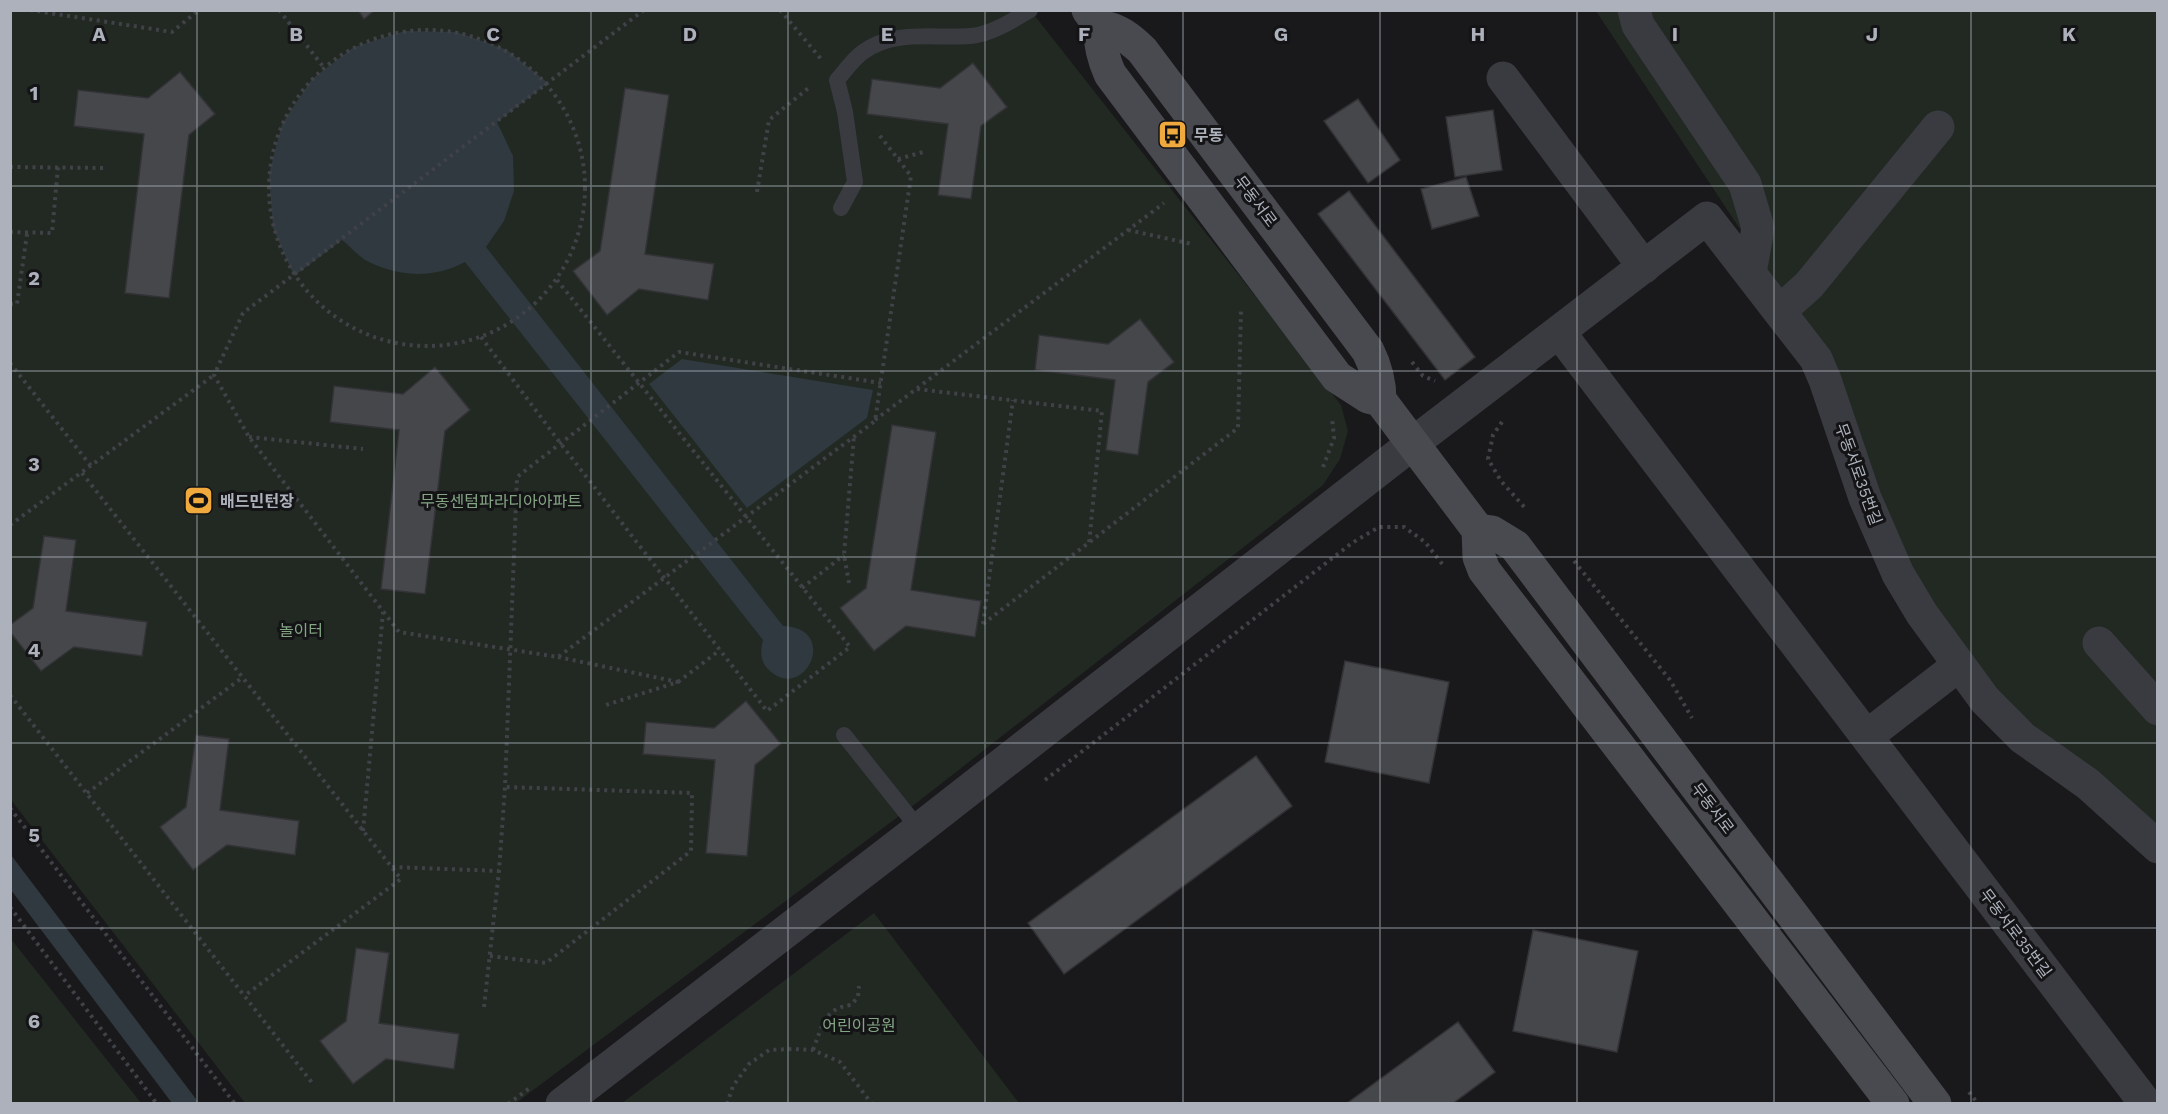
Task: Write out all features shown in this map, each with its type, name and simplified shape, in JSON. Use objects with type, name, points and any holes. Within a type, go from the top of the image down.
[{"type":"main road","name":"무동서로","points":[[1094,18],[1129,38],[1142,50],[1361,341],[1375,366],[1380,385],[1380,400],[1412,444],[1478,530],[1492,532],[1515,546],[1935,1104]]},
{"type":"main road","points":[[1478,530],[1479,557],[1484,570],[1893,1104]]},
{"type":"street","points":[[1634,10],[1638,25],[1744,184],[1758,228],[1750,273]]},
{"type":"street","points":[[1503,78],[1644,267]]},
{"type":"street","points":[[1780,311],[1809,285],[1938,127]]},
{"type":"street","name":"무동서로35번길","points":[[562,1104],[1707,218],[1816,359],[1865,498],[1898,574],[1922,614],[1985,700],[2023,738],[2088,784],[2157,847]]},
{"type":"street","name":"무동서로35번길","points":[[1560,332],[2146,1104]]},
{"type":"street","points":[[2099,643],[2157,709]]},
{"type":"street","points":[[1867,736],[1959,665]]},
{"type":"lane","points":[[841,208],[855,182],[845,112],[834,75],[862,52],[889,39],[973,36],[1007,24],[1030,10]]},
{"type":"lane","points":[[844,735],[919,829]]},
{"type":"path","points":[[30,10],[172,32],[199,10]]},
{"type":"path","points":[[279,10],[325,69]]},
{"type":"path","points":[[10,525],[214,375],[243,313],[644,10]]},
{"type":"path","points":[[757,192],[768,120],[834,75],[780,10]]},
{"type":"path","points":[[405,31],[457,32],[507,50],[548,83],[575,128],[586,180],[580,233],[557,280],[524,315],[481,337],[429,347],[377,339],[330,315],[294,276],[273,228],[269,174],[282,124],[312,79],[354,47],[405,31]]},
{"type":"path","points":[[874,421],[911,176],[875,129]]},
{"type":"path","points":[[897,159],[927,151]]},
{"type":"path","points":[[10,167],[108,168]]},
{"type":"path","points":[[10,232],[52,233],[58,167]]},
{"type":"path","points":[[558,657],[1165,202]]},
{"type":"path","points":[[1128,230],[1193,244]]},
{"type":"path","points":[[10,304],[17,304],[27,234]]},
{"type":"path","points":[[481,337],[767,711],[849,647],[557,280]]},
{"type":"path","points":[[1013,400],[983,624],[1238,428],[1241,309]]},
{"type":"path","points":[[484,1007],[499,871],[505,787],[517,477],[679,352],[881,383]]},
{"type":"path","points":[[1409,358],[1423,376],[1437,382],[1444,381]]},
{"type":"path","points":[[10,363],[91,466]]},
{"type":"path","points":[[214,375],[249,437],[399,632],[558,657],[678,682]]},
{"type":"path","points":[[917,388],[1102,411],[1089,544]]},
{"type":"path","points":[[1504,417],[1493,435],[1488,459],[1501,482],[1533,516]]},
{"type":"path","points":[[849,583],[844,555],[854,436]]},
{"type":"path","points":[[249,437],[363,449]]},
{"type":"path","points":[[82,473],[401,879],[244,996]]},
{"type":"path","points":[[1040,783],[1352,543],[1379,527],[1404,527],[1425,542],[1447,571]]},
{"type":"path","points":[[802,588],[844,555]]},
{"type":"path","points":[[1573,560],[1670,680],[1692,719]]},
{"type":"path","points":[[363,832],[383,611]]},
{"type":"path","points":[[606,705],[678,682],[720,650]]},
{"type":"path","points":[[87,793],[243,677]]},
{"type":"path","points":[[10,695],[313,1084]]},
{"type":"path","points":[[490,956],[546,963],[692,850],[692,793],[505,787]]},
{"type":"path","points":[[10,808],[235,1104]]},
{"type":"path","points":[[391,867],[499,871]]},
{"type":"path","points":[[10,907],[157,1104]]},
{"type":"path","points":[[813,1050],[828,1015],[838,1007],[851,1005],[858,997],[859,987]]},
{"type":"path","points":[[727,1104],[733,1086],[749,1064],[769,1050],[813,1050],[840,1062],[872,1104]]},
{"type":"path","points":[[1963,1085],[1978,1104]]},
{"type":"green space","name":"무동센텀파라디아아파트","points":[[11,11],[1031,11],[1341,405],[1348,431],[1340,459],[1323,485],[919,801],[516,1103],[245,1103],[11,800]]},
{"type":"green space","points":[[1596,11],[2157,11],[2157,824],[2024,717],[1975,667],[1919,586],[1765,267]]},
{"type":"green space","name":"어린이공원","points":[[874,913],[1019,1103],[622,1103]]},
{"type":"green space","points":[[11,939],[141,1103],[11,1103]]},
{"type":"shaded area","points":[[405,31],[457,32],[507,50],[548,83],[497,122],[513,156],[514,191],[504,221],[486,247],[783,626],[800,630],[810,638],[813,650],[811,661],[804,672],[794,678],[782,678],[766,667],[761,648],[763,640],[465,262],[441,271],[403,273],[367,261],[342,240],[294,276],[273,228],[269,174],[282,124],[312,79],[354,47]]},
{"type":"shaded area","points":[[682,359],[873,390],[867,418],[747,508],[649,384]]},
{"type":"shaded area","points":[[11,855],[199,1103],[172,1103],[11,890]]},
{"type":"building","points":[[358,10],[375,10],[364,19]]},
{"type":"building","points":[[973,63],[1007,107],[981,126],[971,199],[938,195],[948,124],[867,114],[872,79],[940,88]]},
{"type":"building","points":[[180,72],[215,114],[189,135],[169,298],[125,293],[144,134],[74,126],[78,90],[148,98]]},
{"type":"building","points":[[625,88],[669,95],[645,254],[714,264],[708,300],[639,289],[607,315],[573,271],[600,251]]},
{"type":"building","points":[[1358,99],[1400,160],[1368,183],[1324,121]]},
{"type":"building","points":[[1493,110],[1502,170],[1455,177],[1446,117]]},
{"type":"building","points":[[1466,177],[1479,216],[1432,229],[1421,189]]},
{"type":"building","points":[[1349,191],[1475,357],[1445,380],[1318,214]]},
{"type":"building","points":[[1140,319],[1174,362],[1148,382],[1138,455],[1106,450],[1115,380],[1035,370],[1039,335],[1108,344]]},
{"type":"building","points":[[435,367],[470,410],[445,431],[425,594],[381,589],[399,430],[330,422],[334,386],[403,394]]},
{"type":"building","points":[[892,425],[936,432],[911,590],[981,601],[975,637],[906,626],[874,651],[840,608],[866,588]]},
{"type":"building","points":[[44,536],[76,540],[66,611],[147,622],[142,656],[74,647],[41,671],[10,632],[10,625],[33,608]]},
{"type":"building","points":[[1345,661],[1449,682],[1429,783],[1325,762]]},
{"type":"building","points":[[746,701],[781,744],[755,765],[747,856],[706,853],[715,760],[643,754],[646,722],[714,728]]},
{"type":"building","points":[[196,735],[229,739],[220,810],[299,821],[295,855],[227,845],[193,870],[160,827],[186,807]]},
{"type":"building","points":[[1256,756],[1292,806],[1064,974],[1028,923]]},
{"type":"building","points":[[1533,930],[1638,951],[1617,1052],[1513,1031]]},
{"type":"building","points":[[356,948],[389,953],[379,1023],[459,1034],[454,1069],[386,1059],[353,1084],[320,1041],[346,1021]]},
{"type":"building","points":[[1458,1022],[1495,1072],[1452,1104],[1346,1104]]},
{"type":"place","name":"무동","points":[[1173,135]]},
{"type":"place","name":"배드민턴장","points":[[199,501]]},
{"type":"park label","name":"놀이터","points":[[301,630]]}]
